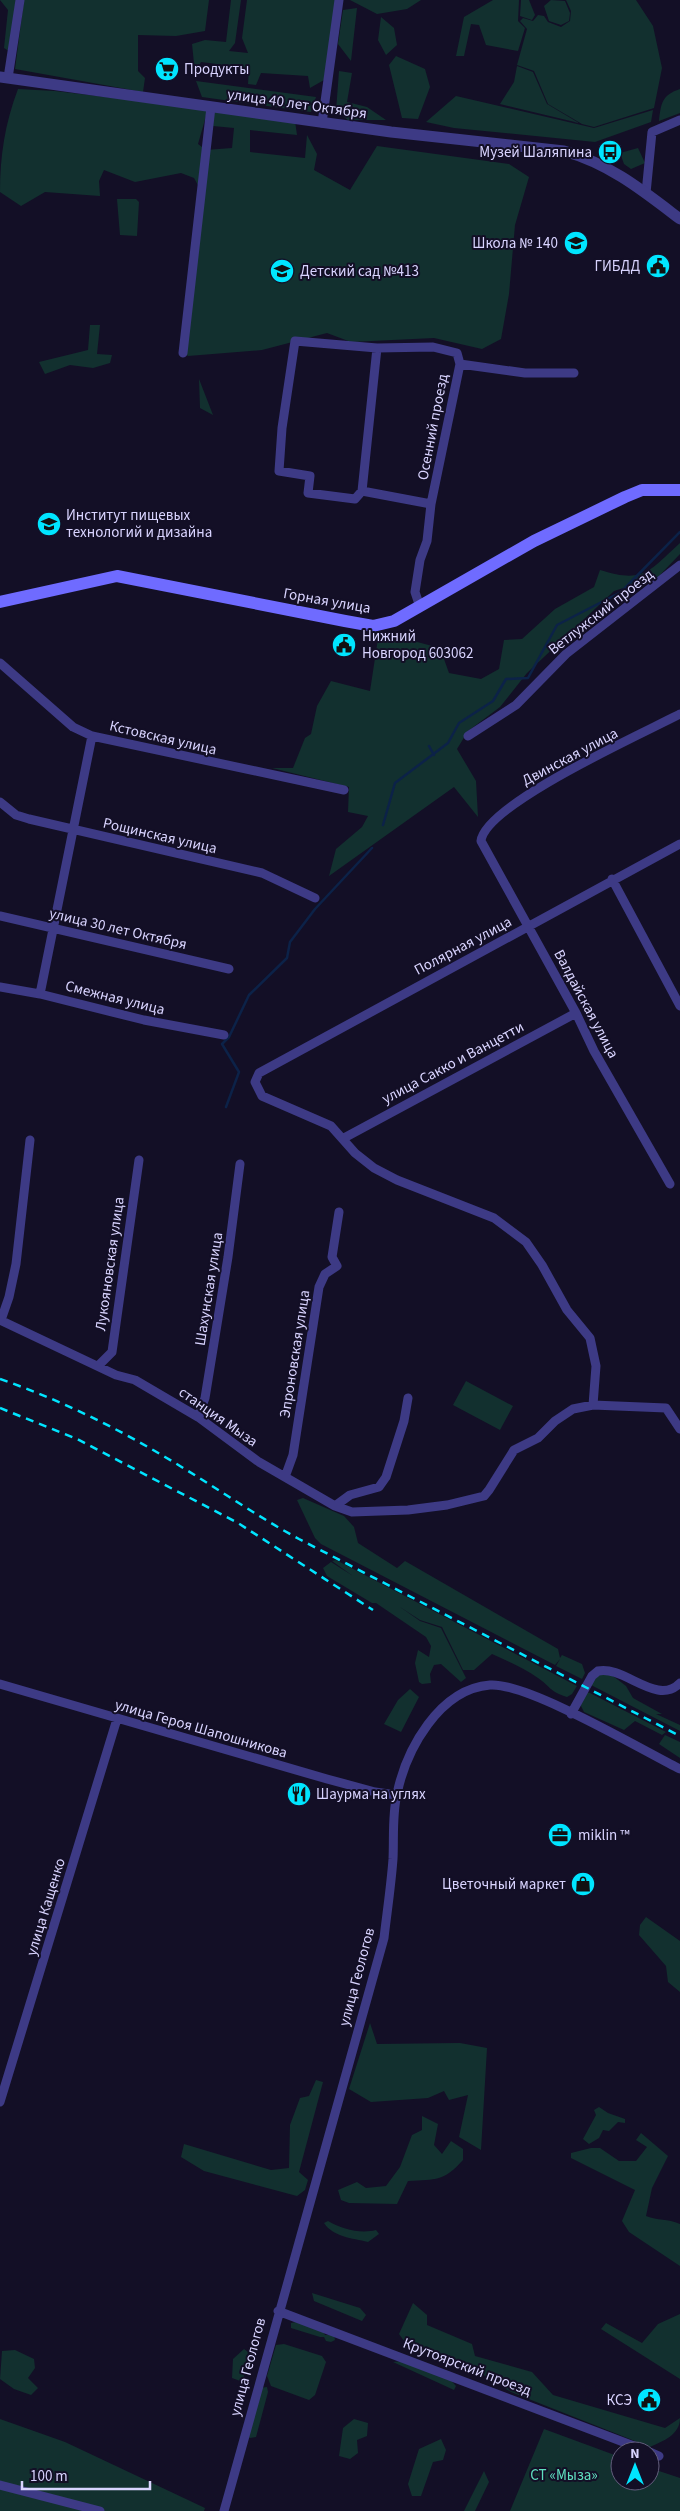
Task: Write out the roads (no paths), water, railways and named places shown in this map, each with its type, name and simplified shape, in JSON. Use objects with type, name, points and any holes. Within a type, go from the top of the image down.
[{"type":"main road","name":"Горная улица","points":[[0,602],[117,576],[373,626],[394,621],[534,541],[625,497],[642,490],[680,490]]},
{"type":"street","points":[[4,78],[20,0]]},
{"type":"street","points":[[322,122],[339,0]]},
{"type":"street","name":"улица 40 лет Октября","points":[[4,78],[322,122],[564,151],[589,158],[612,169],[680,219]]},
{"type":"street","points":[[183,353],[211,107]]},
{"type":"street","points":[[646,193],[652,132],[680,120]]},
{"type":"street","points":[[377,348],[362,491],[355,499],[308,493],[310,476],[279,471],[282,428],[295,341],[377,348],[433,347],[457,353],[460,364]]},
{"type":"street","name":"Осенний проезд","points":[[420,607],[415,592],[427,541],[432,504],[460,364],[525,373],[574,372]]},
{"type":"street","points":[[362,491],[432,504]]},
{"type":"street","name":"Ветлужский проезд","points":[[468,736],[516,705],[566,654],[680,565]]},
{"type":"street","name":"Кстовская улица","points":[[0,663],[73,728],[92,736],[344,790]]},
{"type":"street","name":"Двинская улица","points":[[482,836],[490,824],[535,789],[680,714]]},
{"type":"street","points":[[40,994],[92,736]]},
{"type":"street","name":"Рощинская улица","points":[[0,802],[23,817],[74,831],[262,873],[315,898]]},
{"type":"street","name":"Валдайская улица","points":[[482,836],[482,847],[529,926],[576,1012],[594,1051],[670,1184]]},
{"type":"street","name":"Полярная улица","points":[[344,1138],[321,1121],[262,1096],[255,1082],[259,1073],[612,879],[680,844]]},
{"type":"street","points":[[612,879],[680,1006]]},
{"type":"street","name":"улица 30 лет Октября","points":[[0,916],[229,969]]},
{"type":"street","name":"Смежная улица","points":[[0,987],[40,994],[144,1020],[224,1035]]},
{"type":"street","name":"улица Сакко и Ванцетти","points":[[344,1138],[576,1012]]},
{"type":"street","points":[[344,1138],[355,1153],[368,1163],[397,1180],[474,1209],[508,1227],[534,1252],[567,1310],[590,1338],[596,1366],[593,1405]]},
{"type":"street","points":[[1,1320],[9,1297],[16,1264],[30,1140]]},
{"type":"street","name":"Лукояновская улица","points":[[98,1366],[112,1352],[139,1160]]},
{"type":"street","name":"Шахунская улица","points":[[198,1417],[205,1398],[228,1257],[240,1164]]},
{"type":"street","name":"Эпроновская улица","points":[[285,1478],[293,1455],[319,1287],[325,1274],[337,1266],[332,1257],[339,1212]]},
{"type":"street","name":"станция Мыза","points":[[1,1320],[98,1366],[134,1380],[198,1417],[229,1442],[285,1478],[335,1506],[352,1512],[408,1510],[447,1505],[484,1496],[490,1490],[514,1450],[538,1438],[555,1421],[573,1409],[593,1405],[666,1408],[680,1429]]},
{"type":"street","points":[[335,1506],[350,1495],[379,1487],[386,1477],[404,1421],[408,1398]]},
{"type":"street","points":[[571,1714],[592,1676],[598,1671],[612,1671],[657,1690],[676,1688],[680,1683]]},
{"type":"street","name":"улица Героя Шапошникова","points":[[0,1684],[376,1792],[396,1795]]},
{"type":"street","name":"улица Геологов","points":[[224,2511],[278,2311],[384,1938],[392,1882],[396,1795],[414,1744],[424,1729],[443,1708],[462,1695],[490,1685],[504,1686],[520,1690],[571,1714],[680,1769]]},
{"type":"street","name":"улица Кащенко","points":[[0,2102],[117,1719]]},
{"type":"street","name":"Крутоярский проезд","points":[[278,2311],[620,2441]]},
{"type":"street","points":[[0,2485],[100,2511]]},
{"type":"waterway","points":[[383,825],[395,783],[448,743],[459,723],[493,701],[506,679],[528,678],[557,625],[621,592],[680,532]]},
{"type":"waterway","points":[[429,746],[434,755]]},
{"type":"waterway","points":[[226,1107],[239,1072],[222,1044],[229,1037],[249,995],[287,958],[290,942],[315,909],[372,848]]},
{"type":"railway","points":[[0,1379],[85,1414],[182,1467],[299,1539],[680,1736]]},
{"type":"railway","points":[[0,1408],[77,1439],[238,1523],[373,1610]]},
{"type":"place","name":"Продукты","points":[[167,69]]},
{"type":"place","name":"Музей Шаляпина","points":[[610,152]]},
{"type":"place","name":"Школа № 140","points":[[576,243]]},
{"type":"place","name":"ГИБДД","points":[[658,266]]},
{"type":"place","name":"Детский сад №413","points":[[282,271]]},
{"type":"place","name":"Институт пищевых технологий и дизайна","points":[[49,524]]},
{"type":"place","name":"Нижний Новгород 603062","points":[[344,645]]},
{"type":"place","name":"Шаурма на углях","points":[[299,1794]]},
{"type":"place","name":"miklin ™","points":[[560,1835]]},
{"type":"place","name":"Цветочный маркет","points":[[583,1884]]},
{"type":"place","name":"КСЭ","points":[[649,2400]]},
{"type":"park label","name":"СТ «Мыза»","points":[[564,2475]]}]
